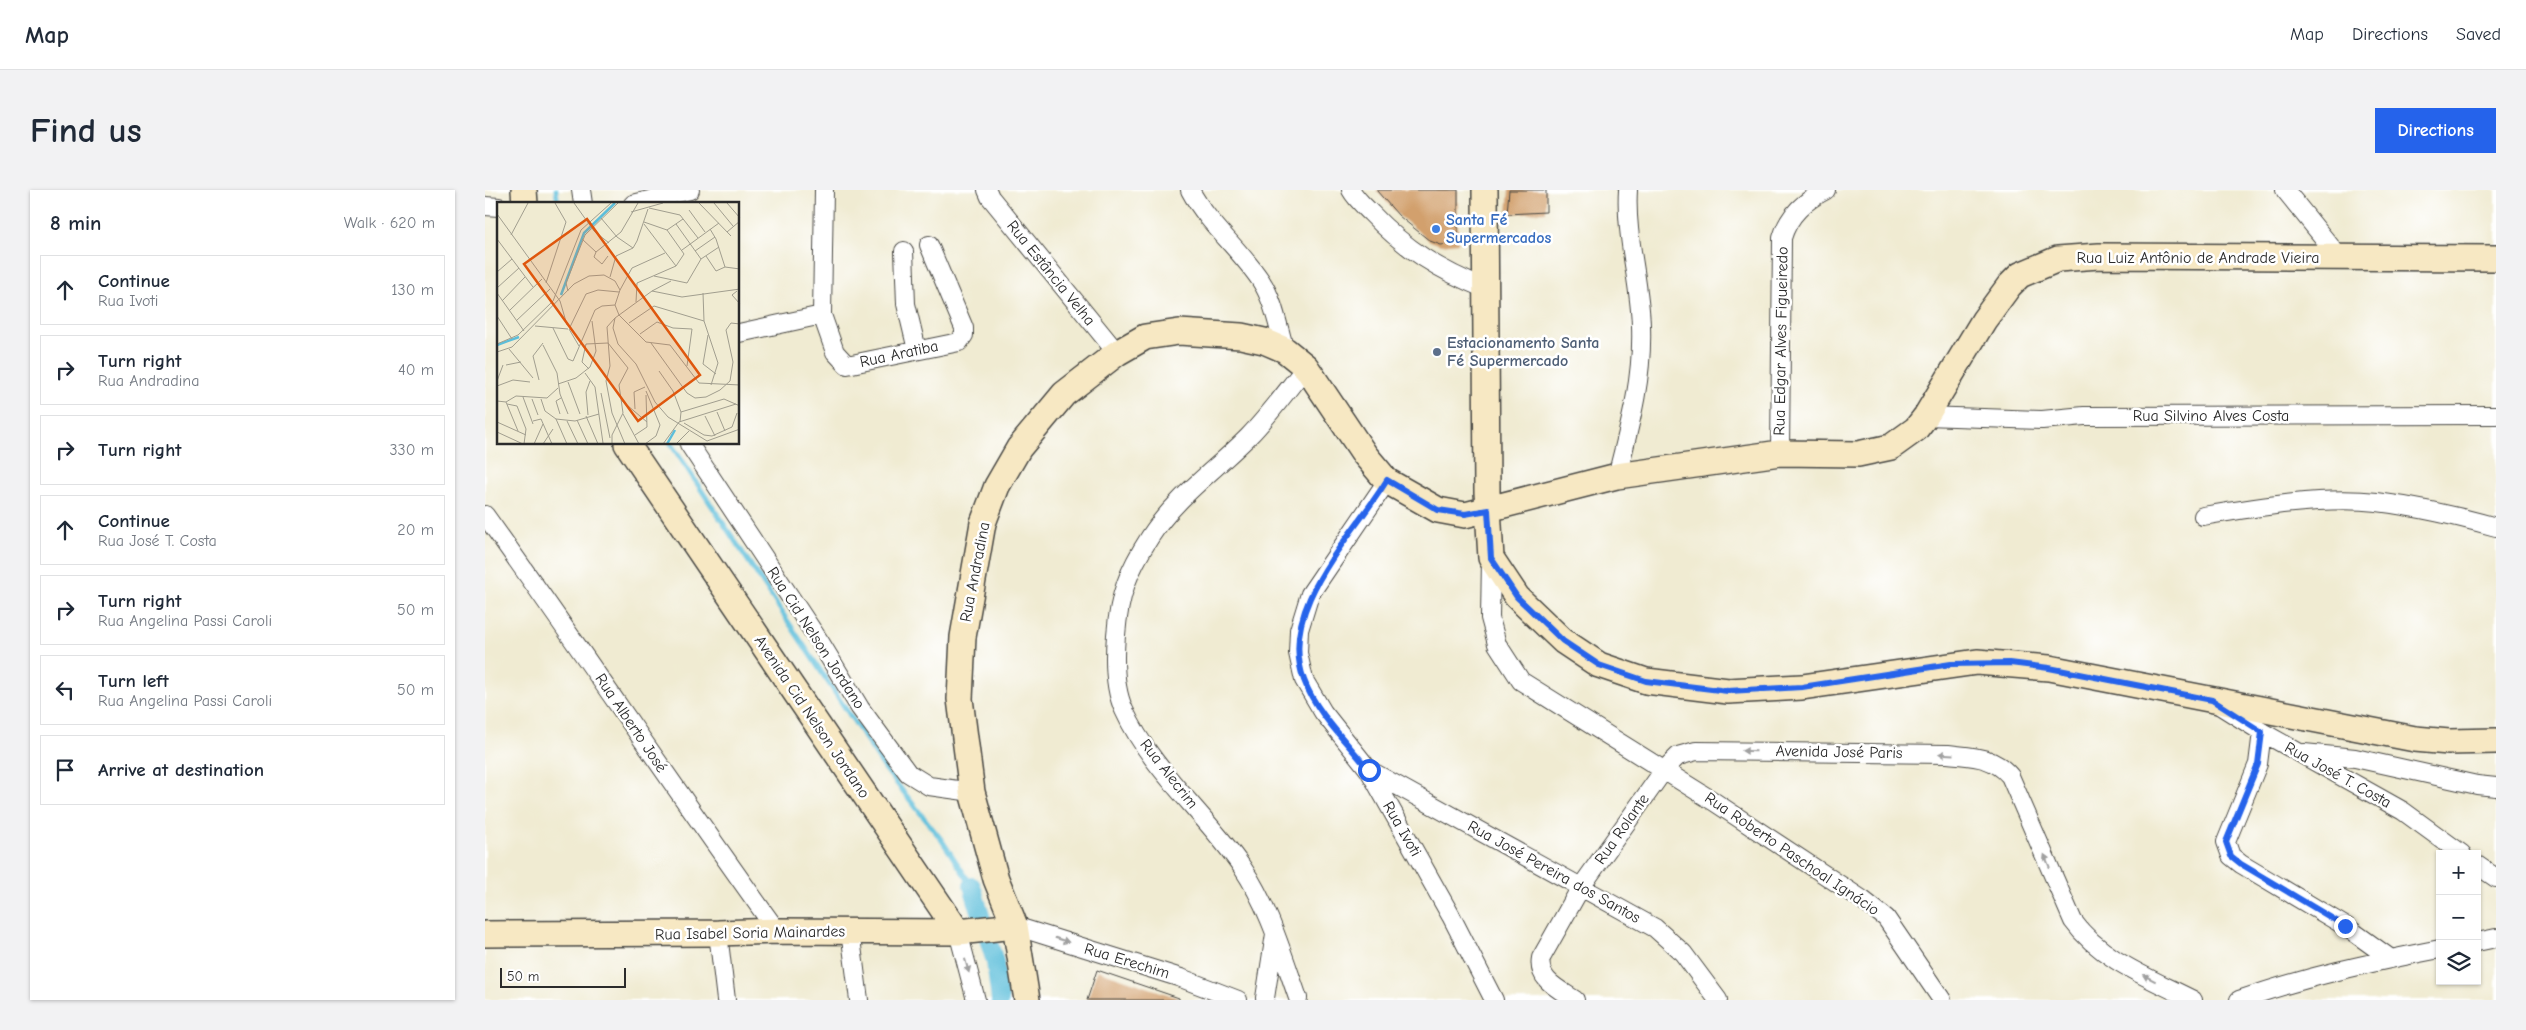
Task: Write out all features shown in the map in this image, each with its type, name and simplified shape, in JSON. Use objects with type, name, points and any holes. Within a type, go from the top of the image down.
[{"type":"main road","points":[[1485,190],[1488,510],[1491,558],[1517,597],[1563,641],[1599,665],[1646,681],[1728,691],[1802,687],[1951,664],[1993,662],[2049,668],[2415,739],[2449,742],[2496,741]]},
{"type":"main road","name":"Rua Luiz Antônio de Andrade Vieira","points":[[1488,510],[1617,476],[1780,453],[1858,454],[1891,447],[1916,428],[1926,416],[1984,320],[2020,275],[2036,267],[2058,260],[2099,256],[2496,258]]},
{"type":"main road","name":"Rua Andradina","points":[[1006,926],[996,879],[972,792],[960,699],[963,637],[983,523],[997,486],[1019,448],[1064,394],[1117,353],[1145,337],[1179,332],[1241,336],[1265,341],[1285,350],[1306,368],[1365,455],[1387,480],[1438,510],[1465,514],[1488,510]]},
{"type":"main road","name":"Avenida Cid Nelson Jordano","points":[[628,445],[965,932]]},
{"type":"main road","points":[[1006,926],[1027,1000]]},
{"type":"main road","name":"Rua Isabel Soria Mainardes","points":[[485,934],[719,934],[777,931],[965,932],[1006,926]]},
{"type":"street","points":[[641,202],[690,190]]},
{"type":"street","points":[[740,333],[822,316],[824,190]]},
{"type":"street","name":"Rua Estância Velha","points":[[987,190],[990,198],[1117,353]]},
{"type":"street","points":[[1190,190],[1198,205],[1261,280],[1272,305],[1285,350]]},
{"type":"street","points":[[1351,190],[1377,219],[1414,252],[1458,278],[1487,289]]},
{"type":"street","points":[[1617,476],[1640,380],[1641,325],[1627,210],[1628,190]]},
{"type":"street","name":"Rua Edgar Alves Figueiredo","points":[[1780,453],[1782,238],[1785,227],[1805,202],[1826,190]]},
{"type":"street","points":[[2285,190],[2339,257]]},
{"type":"street","name":"Rua Aratiba","points":[[822,316],[835,352],[847,365],[959,342],[964,336],[964,328],[929,245]]},
{"type":"street","points":[[904,251],[906,304],[917,350]]},
{"type":"street","name":"Rua Alecrim","points":[[1298,999],[1275,931],[1260,896],[1226,845],[1149,753],[1123,708],[1114,663],[1118,606],[1130,569],[1151,535],[1175,506],[1249,436],[1306,368]]},
{"type":"street","name":"Rua Silvino Alves Costa","points":[[1926,416],[2042,420],[2084,416],[2496,415]]},
{"type":"street","name":"Rua Cid Nelson Jordano","points":[[690,445],[820,642],[860,708],[908,773],[929,786],[972,792]]},
{"type":"street","name":"Rua Ivoti","points":[[1387,480],[1310,594],[1299,630],[1298,653],[1304,680],[1323,712],[1369,770],[1451,916],[1494,1000]]},
{"type":"street","points":[[2203,516],[2251,508],[2307,503],[2375,502],[2423,510],[2496,527]]},
{"type":"street","name":"Rua Alberto José","points":[[485,515],[565,626],[704,830],[777,931]]},
{"type":"street","points":[[1491,558],[1490,618],[1497,644],[1521,681],[1664,770]]},
{"type":"street","name":"Rua José T. Costa","points":[[2212,700],[2262,732],[2403,811],[2457,850]]},
{"type":"street","points":[[2262,732],[2255,773],[2226,842],[2231,856],[2241,864],[2345,926],[2391,959]]},
{"type":"street","name":"Avenida José Paris","points":[[1664,770],[1678,756],[1695,750],[1948,754],[1986,758],[2003,768],[2010,776],[2073,921],[2083,936],[2102,952],[2193,1000]]},
{"type":"street","points":[[2298,752],[2355,758],[2477,785],[2496,787]]},
{"type":"street","name":"Rua José Pereira dos Santos","points":[[1369,770],[1655,928],[1683,953],[1718,1000]]},
{"type":"street","name":"Rua Rolante","points":[[1575,1000],[1542,976],[1539,967],[1541,958],[1581,887],[1664,770]]},
{"type":"street","name":"Rua Roberto Paschoal Ignácio","points":[[1664,770],[1856,895],[1886,918],[1942,1000]]},
{"type":"street","points":[[2481,868],[2496,878]]},
{"type":"street","name":"Rua Erechim","points":[[1006,926],[1181,978],[1238,1000]]},
{"type":"street","points":[[1265,999],[1275,931]]},
{"type":"street","points":[[850,932],[859,1000]]},
{"type":"street","name":"Avenida Cid Nelson Jordano","points":[[965,932],[976,1000]]},
{"type":"street","points":[[719,934],[726,1000]]},
{"type":"street","points":[[2481,941],[2496,938]]},
{"type":"street","points":[[2239,1000],[2264,991],[2391,959],[2436,950]]},
{"type":"street","points":[[1265,999],[1270,993],[1282,990],[1288,991],[1298,999]]},
{"type":"building","name":"Santa Fé Supermercados","points":[[1376,190],[1458,190],[1458,243],[1441,245],[1430,241],[1399,216]]},
{"type":"building","points":[[1509,190],[1546,190],[1546,212],[1507,214]]},
{"type":"building","points":[[1097,970],[1179,998],[1179,1000],[1087,1000]]},
{"type":"waterway","points":[[556,190],[558,202]]},
{"type":"waterway","points":[[672,445],[886,770],[941,839],[972,886]]},
{"type":"waterway","points":[[972,886],[995,962],[1000,1000]]},
{"type":"place","name":"Santa Fé Supermercados","points":[[1436,229]]},
{"type":"place","name":"Estacionamento Santa Fé Supermercado","points":[[1437,352]]},
{"type":"route","points":[[1369,770],[1323,712],[1304,680],[1298,653],[1299,630],[1310,594],[1379,495],[1387,480],[1438,510],[1465,514],[1488,510],[1491,558],[1517,597],[1563,641],[1599,665],[1646,681],[1728,691],[1802,687],[1951,664],[1977,662],[2010,663],[2049,668],[2212,700],[2262,732],[2261,750],[2253,782],[2226,842],[2231,856],[2241,864],[2345,926]]}]
